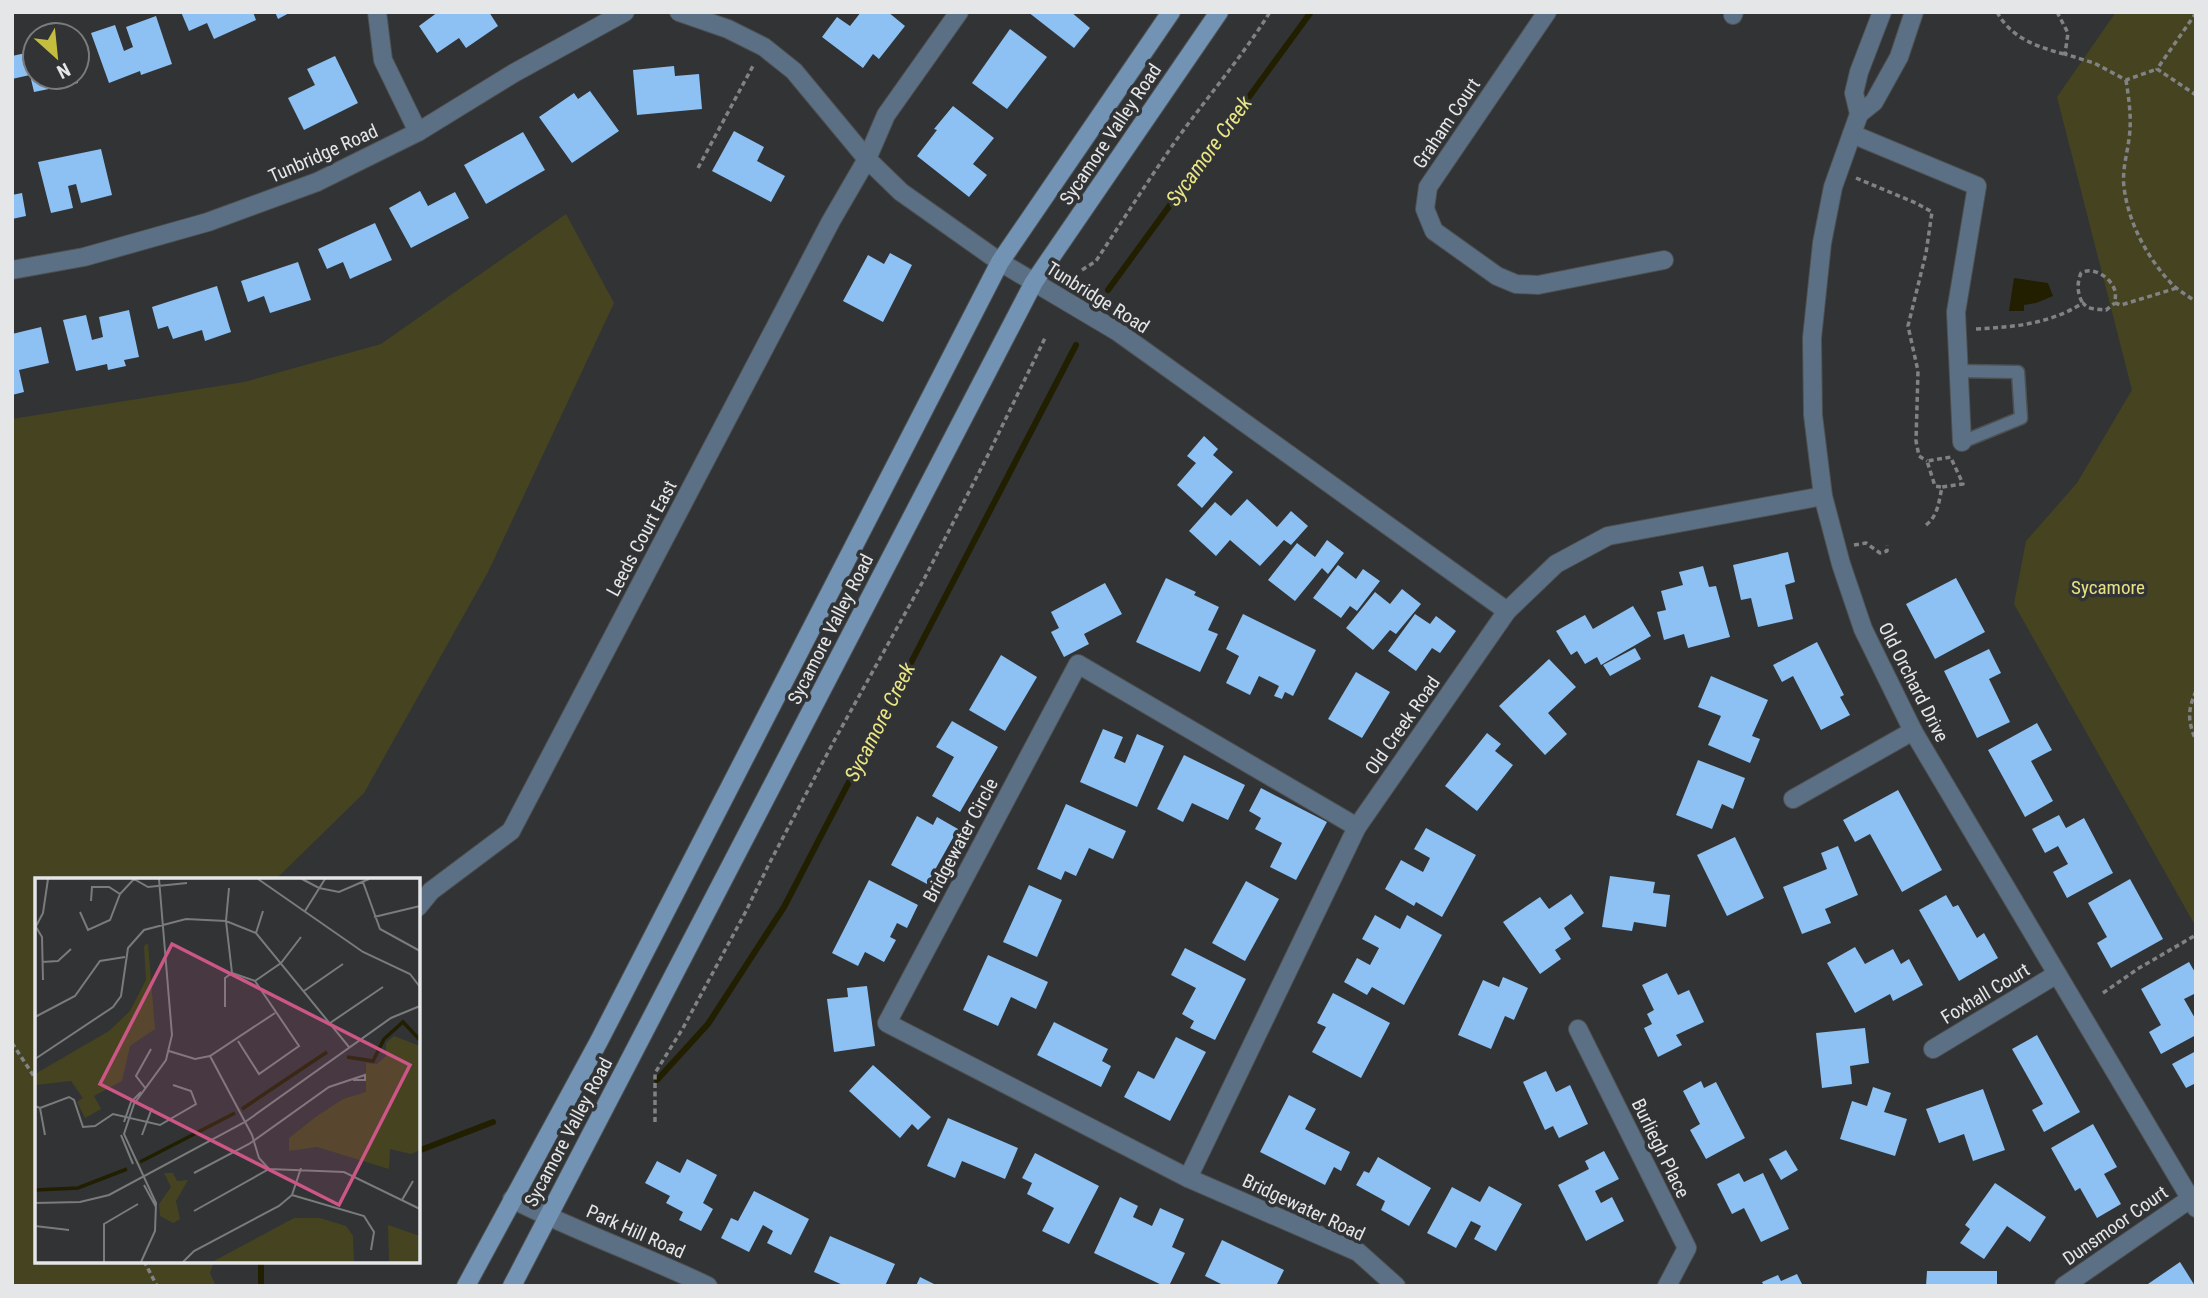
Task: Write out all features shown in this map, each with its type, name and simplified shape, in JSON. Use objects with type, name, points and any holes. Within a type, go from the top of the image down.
[{"type":"main road","name":"Sycamore Valley Road","points":[[466,1286],[599,1041],[1000,262],[1171,12]]},
{"type":"main road","name":"Sycamore Valley Road","points":[[512,1286],[1034,282],[1219,12]]},
{"type":"street","points":[[377,12],[383,60],[418,132]]},
{"type":"street","name":"Tunbridge Road","points":[[12,270],[84,257],[208,222],[317,182],[418,132],[514,73],[625,12]]},
{"type":"street","name":"Tunbridge Road","points":[[679,12],[728,29],[764,47],[794,71],[867,159],[901,192],[1000,262],[1118,332],[1507,611]]},
{"type":"street","name":"Leeds Court East","points":[[420,905],[431,891],[511,831],[831,221],[867,159],[886,115],[959,12]]},
{"type":"street","name":"Graham Court","points":[[1547,12],[1428,187],[1425,209],[1434,231],[1497,276],[1516,284],[1538,285],[1664,260]]},
{"type":"street","name":"Old Orchard Drive","points":[[1882,12],[1859,72],[1854,93],[1858,114],[1833,187],[1822,243],[1812,338],[1812,415],[1823,496],[1863,629],[1913,731],[2193,1203]]},
{"type":"street","name":"Old Orchard Drive","points":[[1858,114],[1874,102],[1893,68],[1914,12]]},
{"type":"street","points":[[1852,134],[1977,186],[1956,312],[1962,442]]},
{"type":"street","name":"Old Creek Road","points":[[1188,1178],[1357,827],[1507,611],[1556,564],[1608,536],[1823,496]]},
{"type":"street","name":"Bridgewater Circle","points":[[1188,1178],[887,1023],[1078,664],[1357,827]]},
{"type":"street","points":[[1793,799],[1913,731]]},
{"type":"street","name":"Foxhall Court","points":[[1933,1048],[2057,974]]},
{"type":"street","name":"Burliegh Place","points":[[1578,1029],[1687,1248],[1667,1286]]},
{"type":"street","name":"Bridgewater Road","points":[[1188,1178],[1358,1252],[1396,1286]]},
{"type":"street","name":"Park Hill Road","points":[[512,1199],[547,1217],[583,1230],[708,1286]]},
{"type":"street","name":"Dunsmoor Court","points":[[2064,1286],[2193,1203]]},
{"type":"lane","points":[[1958,371],[2018,372],[2021,418],[1962,442]]},
{"type":"path","points":[[1082,270],[1096,261],[1149,179],[1232,69],[1270,12]]},
{"type":"path","points":[[1997,12],[2015,34],[2041,47],[2094,63],[2126,80],[2157,69],[2196,13]]},
{"type":"path","points":[[2057,12],[2068,33],[2064,54]]},
{"type":"path","points":[[698,168],[764,47]]},
{"type":"path","points":[[2157,69],[2196,95]]},
{"type":"path","points":[[2126,80],[2131,123],[2123,186],[2128,205],[2136,230],[2152,260],[2177,288],[2196,302]]},
{"type":"path","points":[[1839,172],[1932,212],[1926,253],[1908,326],[1918,371],[1916,441],[1919,456],[1927,461],[1935,486],[1963,484],[1951,457]]},
{"type":"path","points":[[2089,270],[2106,278],[2115,288],[2115,303],[2106,310],[2086,307],[2079,293],[2081,273],[2089,270]]},
{"type":"path","points":[[2115,303],[2121,305],[2177,288]]},
{"type":"path","points":[[1956,329],[2028,325],[2054,318],[2083,303]]},
{"type":"path","points":[[655,1122],[655,1073],[683,1028],[828,752],[922,583],[1046,335]]},
{"type":"path","points":[[1927,461],[1951,457],[1962,442]]},
{"type":"path","points":[[1926,525],[1936,514],[1942,487]]},
{"type":"path","points":[[1837,549],[1866,543],[1880,553],[1887,551],[1887,545]]},
{"type":"path","points":[[2196,691],[2192,699],[2189,723],[2196,741]]},
{"type":"path","points":[[2103,993],[2139,968],[2196,935]]},
{"type":"path","points":[[12,1043],[35,1078]]},
{"type":"path","points":[[145,1263],[157,1286]]},
{"type":"green space","name":"Sycamore","points":[[2116,12],[2196,12],[2196,927],[2014,604],[2026,541],[2077,483],[2132,390],[2057,97]]},
{"type":"green space","points":[[566,214],[614,303],[488,572],[364,793],[277,878],[35,878],[35,1263],[213,1263],[210,1273],[216,1286],[12,1286],[12,419],[244,382],[381,344]]},
{"type":"shaded area","points":[[2014,278],[2048,283],[2053,296],[2024,305],[2024,311],[2009,311]]},
{"type":"building","points":[[181,12],[253,12],[256,20],[214,39],[207,23],[189,31]]},
{"type":"building","points":[[275,12],[291,12],[278,19]]},
{"type":"building","points":[[438,12],[489,12],[498,26],[466,48],[459,38],[437,53],[419,26]]},
{"type":"building","points":[[861,12],[888,12],[905,26],[879,59],[873,54],[863,68],[822,37],[837,17],[850,26]]},
{"type":"building","points":[[1028,12],[1071,12],[1090,28],[1074,48]]},
{"type":"building","points":[[156,16],[172,64],[141,75],[140,71],[109,83],[91,33],[115,25],[124,51],[133,47],[126,27]]},
{"type":"building","points":[[1010,29],[1047,57],[1007,109],[972,83]]},
{"type":"building","points":[[21,54],[21,77],[12,79],[12,56]]},
{"type":"building","points":[[335,56],[358,103],[304,130],[288,98],[315,85],[307,69]]},
{"type":"building","points":[[674,66],[675,76],[699,74],[702,109],[637,115],[633,70]]},
{"type":"building","points":[[590,91],[619,131],[572,163],[539,117],[574,93],[578,99]]},
{"type":"building","points":[[953,106],[994,138],[973,164],[987,175],[969,197],[917,156]]},
{"type":"building","points":[[734,131],[764,147],[757,161],[785,176],[771,202],[712,171]]},
{"type":"building","points":[[523,132],[545,170],[486,204],[464,165]]},
{"type":"building","points":[[101,149],[112,195],[81,203],[76,184],[68,186],[73,208],[51,213],[38,162]]},
{"type":"building","points":[[420,191],[428,206],[455,192],[469,218],[411,248],[389,208]]},
{"type":"building","points":[[22,193],[26,216],[12,219],[12,195]]},
{"type":"building","points":[[375,223],[392,260],[350,279],[343,262],[327,269],[318,249]]},
{"type":"building","points":[[890,253],[912,265],[883,322],[843,301],[868,255],[884,264]]},
{"type":"building","points":[[298,262],[311,300],[270,313],[264,296],[248,302],[241,281]]},
{"type":"building","points":[[217,286],[231,332],[205,341],[202,330],[173,339],[168,326],[158,329],[152,307]]},
{"type":"building","points":[[129,310],[139,357],[124,360],[126,366],[108,370],[107,364],[76,371],[63,320],[86,315],[92,340],[103,337],[99,317]]},
{"type":"building","points":[[41,327],[49,363],[19,370],[24,392],[12,395],[12,334]]},
{"type":"building","points":[[1204,436],[1218,449],[1213,455],[1233,472],[1202,508],[1177,485],[1196,463],[1187,456]]},
{"type":"building","points":[[1247,499],[1277,527],[1291,511],[1308,526],[1291,545],[1284,540],[1260,566],[1230,540],[1216,556],[1189,531],[1215,502],[1231,516]]},
{"type":"building","points":[[1327,540],[1344,553],[1328,574],[1322,568],[1295,601],[1268,580],[1297,543],[1315,557]]},
{"type":"building","points":[[1788,552],[1795,582],[1785,585],[1793,619],[1758,627],[1751,598],[1741,600],[1733,565]]},
{"type":"building","points":[[1338,565],[1356,579],[1363,569],[1380,581],[1357,611],[1350,606],[1341,618],[1313,598]]},
{"type":"building","points":[[1703,566],[1709,587],[1716,586],[1730,637],[1688,648],[1684,634],[1664,640],[1657,612],[1666,610],[1661,591],[1683,585],[1679,572]]},
{"type":"building","points":[[1166,578],[1196,592],[1194,595],[1219,607],[1208,630],[1218,634],[1200,672],[1136,642]]},
{"type":"building","points":[[1956,578],[1985,632],[1935,659],[1906,604]]},
{"type":"building","points":[[1105,583],[1122,614],[1084,634],[1089,644],[1064,657],[1051,632],[1059,628],[1051,612]]},
{"type":"building","points":[[1402,589],[1421,604],[1396,634],[1390,630],[1373,650],[1346,628],[1375,592],[1390,604]]},
{"type":"building","points":[[1633,606],[1651,636],[1601,665],[1597,657],[1585,664],[1577,651],[1571,655],[1556,631],[1585,615],[1593,629]]},
{"type":"building","points":[[1243,614],[1316,650],[1293,696],[1285,692],[1282,699],[1274,696],[1279,686],[1259,676],[1250,695],[1226,683],[1239,656],[1226,649]]},
{"type":"building","points":[[1415,614],[1430,624],[1436,616],[1456,631],[1440,653],[1432,648],[1416,671],[1388,651]]},
{"type":"building","points":[[1817,642],[1844,695],[1840,697],[1850,715],[1821,730],[1793,676],[1782,682],[1773,665]]},
{"type":"building","points":[[1635,648],[1641,659],[1610,676],[1603,665]]},
{"type":"building","points":[[1989,649],[2001,673],[1989,679],[2010,722],[1977,738],[1944,671]]},
{"type":"building","points":[[1001,655],[1037,677],[1005,731],[969,710]]},
{"type":"building","points":[[1549,659],[1576,687],[1548,713],[1567,734],[1545,755],[1499,706]]},
{"type":"building","points":[[1356,672],[1390,692],[1362,738],[1328,719]]},
{"type":"building","points":[[1711,676],[1768,700],[1752,736],[1760,739],[1750,763],[1708,745],[1721,716],[1698,707]]},
{"type":"building","points":[[952,721],[998,747],[960,812],[932,796],[954,757],[936,747]]},
{"type":"building","points":[[2037,723],[2052,750],[2031,761],[2053,801],[2025,817],[1988,750]]},
{"type":"building","points":[[1103,729],[1123,737],[1114,758],[1125,763],[1137,734],[1164,746],[1137,807],[1080,782]]},
{"type":"building","points":[[1487,733],[1501,744],[1495,751],[1513,765],[1477,811],[1445,786]]},
{"type":"building","points":[[1184,755],[1245,785],[1228,820],[1192,803],[1183,822],[1157,809]]},
{"type":"building","points":[[1698,760],[1745,778],[1733,809],[1722,804],[1712,829],[1676,815]]},
{"type":"building","points":[[1261,788],[1327,822],[1296,880],[1270,867],[1282,843],[1255,829],[1261,818],[1249,811]]},
{"type":"building","points":[[1898,790],[1942,870],[1902,892],[1870,834],[1855,842],[1843,820]]},
{"type":"building","points":[[1066,804],[1126,831],[1113,859],[1089,848],[1076,876],[1065,871],[1061,880],[1037,869]]},
{"type":"building","points":[[2059,815],[2066,828],[2084,818],[2113,873],[2067,898],[2053,872],[2068,864],[2058,846],[2045,853],[2032,829]]},
{"type":"building","points":[[917,816],[933,825],[937,817],[958,829],[927,884],[891,865]]},
{"type":"building","points":[[1426,828],[1476,855],[1442,917],[1416,902],[1414,906],[1385,889],[1401,860],[1423,872],[1430,858],[1414,849]]},
{"type":"building","points":[[1735,837],[1764,898],[1727,916],[1697,855]]},
{"type":"building","points":[[1838,846],[1858,895],[1825,909],[1831,923],[1802,934],[1783,887],[1827,869],[1821,853]]},
{"type":"building","points":[[1610,876],[1655,882],[1653,893],[1670,895],[1666,927],[1634,922],[1632,931],[1602,927]]},
{"type":"building","points":[[2130,879],[2163,939],[2111,968],[2097,943],[2107,937],[2088,903]]},
{"type":"building","points":[[869,880],[918,905],[907,928],[897,923],[890,937],[896,940],[884,962],[865,952],[858,966],[832,953]]},
{"type":"building","points":[[1246,881],[1279,899],[1245,961],[1212,943]]},
{"type":"building","points":[[1029,885],[1062,900],[1037,957],[1003,942]]},
{"type":"building","points":[[1571,894],[1584,913],[1564,928],[1571,939],[1555,950],[1561,959],[1540,974],[1503,922],[1540,897],[1549,909]]},
{"type":"building","points":[[1946,895],[1953,907],[1958,905],[1977,938],[1984,933],[1998,958],[1959,981],[1919,910]]},
{"type":"building","points":[[1375,915],[1400,929],[1407,915],[1442,935],[1404,1005],[1372,987],[1367,995],[1344,982],[1357,958],[1370,965],[1379,948],[1362,939]]},
{"type":"building","points":[[1855,947],[1865,964],[1893,949],[1901,964],[1909,959],[1923,985],[1893,1001],[1890,994],[1855,1013],[1827,963]]},
{"type":"building","points":[[1185,948],[1246,979],[1215,1040],[1190,1028],[1194,1021],[1182,1014],[1196,988],[1171,975]]},
{"type":"building","points":[[988,955],[1048,982],[1036,1009],[1011,997],[998,1026],[963,1010]]},
{"type":"building","points":[[2189,962],[2196,974],[2196,993],[2184,999],[2196,1020],[2196,1035],[2161,1054],[2149,1032],[2161,1025],[2141,989]]},
{"type":"building","points":[[1667,973],[1678,995],[1689,990],[1704,1022],[1676,1035],[1682,1045],[1658,1057],[1644,1028],[1652,1024],[1647,1014],[1654,1010],[1642,985]]},
{"type":"building","points":[[1503,977],[1528,988],[1514,1020],[1505,1016],[1491,1049],[1458,1035],[1483,980],[1499,987]]},
{"type":"building","points":[[867,986],[875,1046],[834,1052],[827,999],[848,997],[847,988]]},
{"type":"building","points":[[1333,993],[1390,1023],[1361,1078],[1312,1052],[1326,1027],[1317,1023]]},
{"type":"building","points":[[1054,1022],[1108,1049],[1102,1061],[1111,1066],[1101,1087],[1037,1055]]},
{"type":"building","points":[[1865,1028],[1869,1063],[1850,1066],[1852,1084],[1822,1088],[1816,1033]]},
{"type":"building","points":[[2037,1035],[2080,1112],[2044,1132],[2032,1110],[2043,1104],[2012,1049]]},
{"type":"building","points":[[1176,1037],[1206,1052],[1170,1121],[1124,1097],[1138,1071],[1154,1079]]},
{"type":"building","points":[[2196,1051],[2196,1083],[2186,1088],[2172,1064]]},
{"type":"building","points":[[873,1065],[931,1117],[918,1130],[912,1124],[900,1138],[849,1091]]},
{"type":"building","points":[[1546,1071],[1556,1092],[1570,1085],[1588,1124],[1559,1138],[1553,1126],[1545,1130],[1523,1082]]},
{"type":"building","points":[[1701,1081],[1704,1088],[1716,1082],[1745,1138],[1706,1159],[1690,1130],[1700,1124],[1683,1091]]},
{"type":"building","points":[[1873,1087],[1891,1093],[1884,1112],[1907,1119],[1895,1156],[1840,1139],[1852,1101],[1867,1106]]},
{"type":"building","points":[[1983,1089],[2005,1150],[1973,1161],[1964,1134],[1939,1143],[1926,1109]]},
{"type":"building","points":[[1289,1095],[1316,1109],[1305,1129],[1350,1152],[1341,1171],[1334,1167],[1325,1185],[1260,1152]]},
{"type":"building","points":[[948,1118],[1018,1148],[1005,1179],[962,1161],[955,1178],[927,1166]]},
{"type":"building","points":[[2093,1124],[2117,1167],[2104,1174],[2121,1204],[2097,1218],[2080,1188],[2075,1191],[2051,1148]]},
{"type":"building","points":[[1786,1150],[1798,1170],[1781,1180],[1769,1159]]},
{"type":"building","points":[[1604,1151],[1619,1179],[1595,1191],[1601,1203],[1612,1197],[1624,1221],[1586,1241],[1558,1185],[1589,1169],[1585,1161]]},
{"type":"building","points":[[1035,1153],[1099,1186],[1069,1244],[1042,1231],[1054,1208],[1027,1194],[1032,1183],[1022,1178]]},
{"type":"building","points":[[1378,1157],[1431,1188],[1409,1226],[1381,1210],[1385,1201],[1356,1185],[1364,1171],[1369,1173]]},
{"type":"building","points":[[687,1159],[717,1175],[703,1203],[713,1209],[701,1231],[679,1220],[683,1212],[666,1203],[670,1196],[645,1183],[657,1161],[680,1173]]},
{"type":"building","points":[[1739,1173],[1744,1182],[1763,1173],[1789,1229],[1761,1242],[1744,1208],[1732,1214],[1717,1184]]},
{"type":"building","points":[[1995,1183],[2046,1217],[2030,1242],[2007,1226],[1984,1259],[1960,1243],[1970,1229],[1965,1225]]},
{"type":"building","points":[[1489,1186],[1522,1204],[1496,1251],[1474,1239],[1481,1226],[1471,1221],[1456,1248],[1427,1233],[1452,1187],[1480,1202]]},
{"type":"building","points":[[754,1191],[809,1219],[791,1255],[767,1243],[773,1231],[763,1225],[749,1252],[721,1238],[731,1218],[738,1221]]},
{"type":"building","points":[[1120,1197],[1138,1206],[1133,1217],[1152,1226],[1160,1208],[1184,1219],[1172,1247],[1185,1253],[1169,1286],[1094,1253]]},
{"type":"building","points":[[830,1236],[895,1264],[885,1286],[845,1286],[814,1272]]},
{"type":"building","points":[[1222,1240],[1284,1270],[1276,1286],[1225,1286],[1205,1276]]},
{"type":"building","points":[[2180,1262],[2195,1286],[2145,1286]]},
{"type":"building","points":[[1927,1271],[1997,1271],[1997,1286],[1926,1286]]},
{"type":"building","points":[[1797,1274],[1803,1286],[1764,1286],[1762,1282],[1778,1275],[1781,1281]]},
{"type":"building","points":[[920,1277],[938,1286],[916,1286]]},
{"type":"waterway","name":"Sycamore Creek","points":[[1108,290],[1311,12]]},
{"type":"waterway","name":"Sycamore Creek","points":[[657,1080],[708,1024],[784,907],[1076,345]]},
{"type":"waterway","name":"Sycamore Creek","points":[[420,1150],[493,1122]]},
{"type":"waterway","name":"Sycamore Creek","points":[[261,1263],[261,1286]]}]
